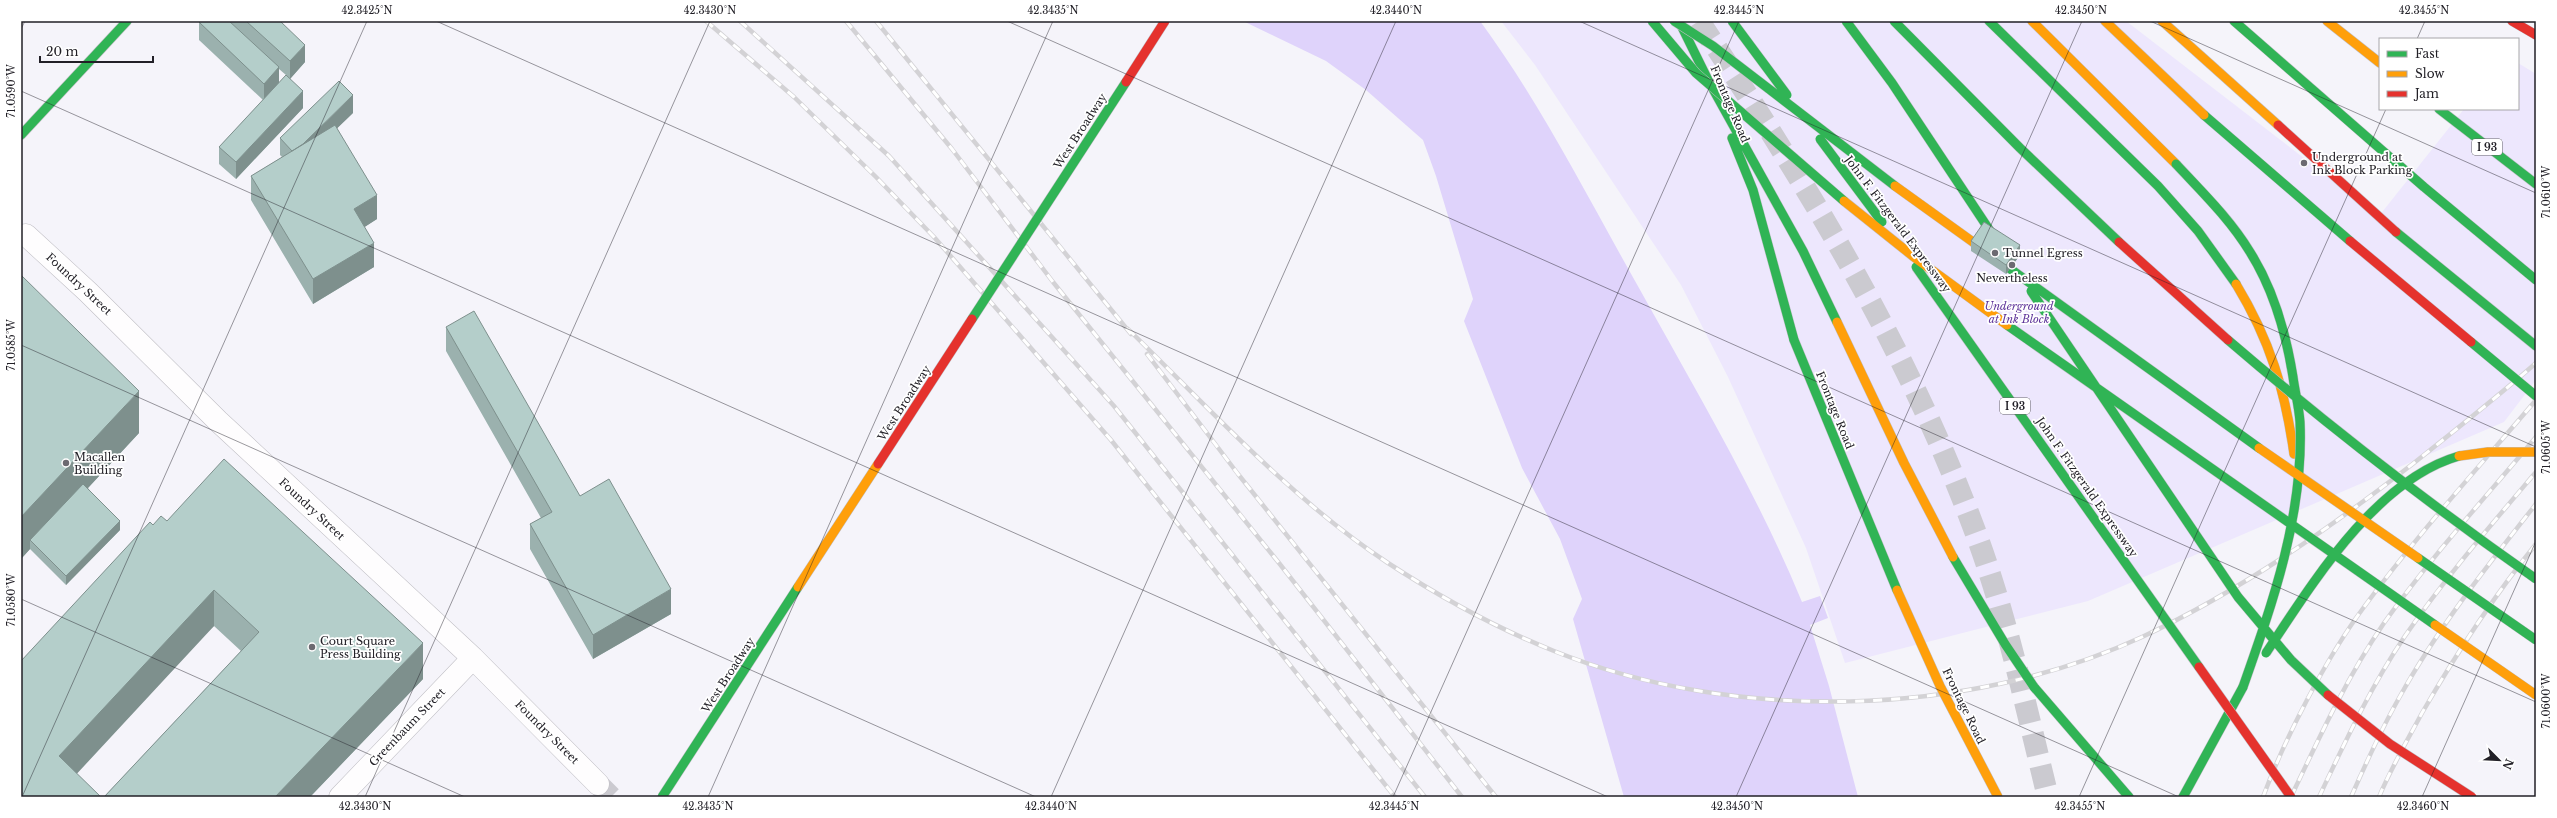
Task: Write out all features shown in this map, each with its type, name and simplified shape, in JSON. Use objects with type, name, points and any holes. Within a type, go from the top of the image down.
[{"type":"main road","points":[[21,135],[127,21]]},
{"type":"main road","name":"West Broadway","points":[[662,797],[1165,21]]},
{"type":"main road","points":[[1652,21],[1696,73],[1820,182],[1914,257],[1986,311],[2256,501],[2536,695]]},
{"type":"main road","points":[[1674,21],[1713,46],[1858,159],[2220,420],[2536,640]]},
{"type":"main road","name":"Frontage Road","points":[[1679,21],[1710,84],[1753,190],[1794,340],[1870,528],[1955,717],[1998,797]]},
{"type":"main road","name":"John F. Fitzgerald Expressway","points":[[1732,21],[1935,293],[2291,797]]},
{"type":"main road","points":[[1846,21],[1924,129],[2240,602],[2270,638],[2326,692],[2371,730],[2428,772],[2472,797]]},
{"type":"main road","points":[[1894,21],[2066,192],[2253,361],[2425,500],[2536,580]]},
{"type":"main road","points":[[1989,21],[2158,186],[2189,219],[2232,277],[2252,312],[2283,389],[2295,463],[2297,489]]},
{"type":"main road","points":[[2032,21],[2207,197],[2239,236],[2258,264],[2281,315],[2290,357],[2300,422],[2297,489],[2280,577],[2243,687]]},
{"type":"main road","points":[[2105,21],[2199,110],[2350,241],[2536,396]]},
{"type":"main road","points":[[2162,21],[2389,226],[2536,346]]},
{"type":"main road","points":[[2234,21],[2418,182],[2536,280]]},
{"type":"main road","points":[[2327,21],[2379,62]]},
{"type":"main road","points":[[2512,21],[2536,35]]},
{"type":"main road","points":[[1710,84],[1803,251],[1942,537],[2000,639],[2034,687],[2129,797]]},
{"type":"main road","name":"I 93","points":[[2440,110],[2536,184]]},
{"type":"main road","points":[[2183,797],[2243,687],[2289,619],[2355,532],[2379,506],[2404,484],[2441,463],[2472,453],[2505,450],[2536,452]]},
{"type":"street","name":"Foundry Street","points":[[26,235],[88,292],[218,421],[473,658],[598,784]]},
{"type":"street","name":"Greenbaum Street","points":[[340,797],[473,658]]},
{"type":"green space","name":"Underground at Ink Block","points":[[1501,21],[2126,21],[2379,216],[2463,110],[2519,110],[2519,64],[2536,74],[2536,380],[2504,422],[2088,601],[1845,663],[1806,548],[1728,377],[1681,285],[1535,65]]},
{"type":"shaded area","points":[[1243,21],[1480,21],[1544,118],[1704,404],[1766,521],[1802,602],[1820,596],[1828,618],[1810,625],[1829,686],[1858,797],[1624,797],[1573,619],[1582,599],[1560,539],[1522,468],[1464,321],[1473,299],[1436,176],[1423,140],[1366,90],[1326,61]]},
{"type":"building","points":[[229,21],[279,67],[264,84],[199,22]]},
{"type":"building","points":[[246,21],[280,21],[305,45],[290,61]]},
{"type":"building","points":[[286,75],[303,91],[236,162],[219,147]]},
{"type":"building","points":[[339,81],[353,95],[303,144],[292,151],[280,138]]},
{"type":"building","points":[[335,125],[377,195],[354,209],[374,243],[313,279],[251,176]]},
{"type":"building","points":[[1984,222],[2020,245],[2006,265],[1971,241]]},
{"type":"building","name":"Macallen Building","points":[[21,275],[139,391],[21,517]]},
{"type":"building","points":[[474,311],[580,496],[609,479],[671,589],[593,635],[530,524],[552,512],[446,327]]},
{"type":"building","name":"Court Square Press Building","points":[[224,459],[423,643],[275,797],[104,797],[259,632],[214,590],[59,756],[101,797],[21,797],[21,661],[150,522],[153,525],[161,516],[167,521]]},
{"type":"building","points":[[83,484],[120,521],[66,576],[30,540]]},
{"type":"tunnel","points":[[1699,21],[1816,205],[1852,268],[1886,331],[1948,462],[1975,531],[1997,596],[2048,797]]},
{"type":"tunnel","points":[[598,784],[611,797]]},
{"type":"railway","points":[[706,21],[794,97],[876,177],[934,237],[1111,440],[1395,797]]},
{"type":"railway","points":[[740,21],[889,156],[1114,406],[1425,797]]},
{"type":"railway","points":[[846,21],[952,149],[1053,282],[1279,563],[1462,797]]},
{"type":"railway","points":[[876,21],[1131,334]]},
{"type":"railway","points":[[1128,329],[1221,422],[1318,511],[1352,538],[1388,563],[1448,600],[1532,642],[1623,674],[1697,691],[1773,700],[1850,701],[1926,696],[2001,683],[2074,664],[2142,637],[2213,600],[2314,537],[2410,466],[2536,363]]},
{"type":"railway","points":[[1147,354],[1238,474],[1496,797]]},
{"type":"railway","points":[[2263,797],[2295,724],[2321,674],[2350,627],[2384,580],[2426,528],[2536,400]]},
{"type":"railway","points":[[2291,797],[2346,686],[2384,623],[2420,575],[2536,437]]},
{"type":"railway","points":[[2319,797],[2370,694],[2405,636],[2452,573],[2536,472]]},
{"type":"railway","points":[[2351,797],[2392,710],[2414,672],[2463,598],[2536,504]]},
{"type":"railway","points":[[2379,797],[2405,744],[2448,669],[2490,605],[2536,544]]},
{"type":"traffic: fast","points":[[21,135],[127,21]]},
{"type":"traffic: fast","points":[[1652,21],[1696,73],[1844,201]]},
{"type":"traffic: fast","points":[[1674,21],[1713,46],[1895,186]]},
{"type":"traffic: fast","points":[[1679,21],[1709,82]]},
{"type":"traffic: fast","points":[[1732,21],[1787,95]]},
{"type":"traffic: fast","points":[[1846,21],[1892,83],[2000,246]]},
{"type":"traffic: fast","points":[[1894,21],[2020,148],[2119,242]]},
{"type":"traffic: fast","points":[[1989,21],[2158,186],[2198,231],[2236,284]]},
{"type":"traffic: fast","points":[[2234,21],[2424,187],[2536,280]]},
{"type":"traffic: fast","points":[[972,319],[1126,82]]},
{"type":"traffic: fast","points":[[1713,89],[1803,251],[1837,322]]},
{"type":"traffic: fast","points":[[2440,110],[2536,184]]},
{"type":"traffic: fast","points":[[2204,115],[2350,241]]},
{"type":"traffic: fast","points":[[1732,138],[1753,190],[1794,340]]},
{"type":"traffic: fast","points":[[1820,139],[1882,222]]},
{"type":"traffic: fast","points":[[2176,164],[2234,228],[2250,252],[2266,281],[2278,312],[2287,344],[2300,422],[2300,456],[2292,524],[2275,590],[2243,687]]},
{"type":"traffic: fast","points":[[2396,232],[2536,346]]},
{"type":"traffic: fast","points":[[1998,260],[2259,448]]},
{"type":"traffic: fast","points":[[1916,267],[2199,667]]},
{"type":"traffic: fast","points":[[2031,291],[2238,597],[2291,660],[2328,695]]},
{"type":"traffic: fast","points":[[2007,325],[2435,625]]},
{"type":"traffic: fast","points":[[1794,340],[1897,590]]},
{"type":"traffic: fast","points":[[2228,340],[2303,403],[2379,463],[2536,579]]},
{"type":"traffic: fast","points":[[2471,342],[2536,396]]},
{"type":"traffic: fast","points":[[2266,653],[2325,567],[2348,538],[2373,511],[2400,487],[2428,469],[2459,456]]},
{"type":"traffic: fast","points":[[1953,557],[2005,644],[2034,687]]},
{"type":"traffic: fast","points":[[2418,558],[2536,640]]},
{"type":"traffic: fast","points":[[662,797],[798,587]]},
{"type":"traffic: fast","points":[[2034,687],[2129,797]]},
{"type":"traffic: fast","points":[[2183,797],[2243,687]]},
{"type":"traffic: slow","points":[[2032,21],[2176,164]]},
{"type":"traffic: slow","points":[[2105,21],[2204,115]]},
{"type":"traffic: slow","points":[[2162,21],[2278,125]]},
{"type":"traffic: slow","points":[[2327,21],[2379,62]]},
{"type":"traffic: slow","points":[[1895,186],[1998,260]]},
{"type":"traffic: slow","points":[[1844,201],[1914,257],[2007,325]]},
{"type":"traffic: slow","points":[[2236,284],[2258,325],[2274,366],[2286,408],[2294,454]]},
{"type":"traffic: slow","points":[[1837,322],[1904,463],[1953,557]]},
{"type":"traffic: slow","points":[[2259,448],[2418,558]]},
{"type":"traffic: slow","points":[[2459,456],[2488,452],[2536,452]]},
{"type":"traffic: slow","points":[[798,587],[878,464]]},
{"type":"traffic: slow","points":[[1897,590],[1940,686],[1998,797]]},
{"type":"traffic: slow","points":[[2435,625],[2536,695]]},
{"type":"traffic: jam","points":[[1126,82],[1165,21]]},
{"type":"traffic: jam","points":[[2512,21],[2536,35]]},
{"type":"traffic: jam","points":[[2278,125],[2396,232]]},
{"type":"traffic: jam","points":[[2350,241],[2471,342]]},
{"type":"traffic: jam","points":[[2119,242],[2228,340]]},
{"type":"traffic: jam","points":[[878,464],[972,319]]},
{"type":"traffic: jam","points":[[2199,667],[2291,797]]},
{"type":"traffic: jam","points":[[2328,695],[2390,744],[2472,797]]},
{"type":"place","name":"Underground at Ink Block Parking","points":[[2304,163]]},
{"type":"place","name":"Tunnel Egress","points":[[1995,253]]},
{"type":"place","name":"Nevertheless","points":[[2012,265]]},
{"type":"place","name":"Macallen Building","points":[[66,463]]},
{"type":"place","name":"Court Square Press Building","points":[[312,647]]}]
